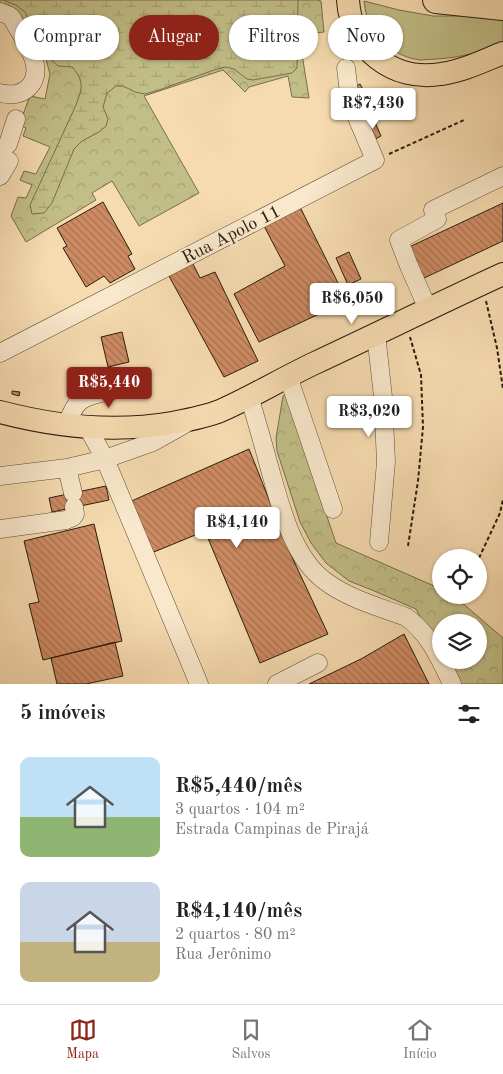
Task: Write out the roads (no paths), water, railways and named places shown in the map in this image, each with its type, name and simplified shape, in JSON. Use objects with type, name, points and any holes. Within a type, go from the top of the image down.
[{"type":"highway","points":[[436,0],[503,7]]},
{"type":"main road","points":[[348,1],[354,27],[366,48],[383,62],[403,72],[427,76],[442,74],[503,52]]},
{"type":"main road","points":[[0,412],[28,419],[78,427],[137,428],[186,421],[208,414],[249,396],[503,274]]},
{"type":"street","points":[[0,12],[10,16],[13,20],[34,57],[36,69],[31,86],[24,92],[16,95],[0,93]]},
{"type":"street","name":"Rua Apolo 11","points":[[0,353],[375,160],[349,93],[346,68]]},
{"type":"street","points":[[2,166],[16,120]]},
{"type":"street","points":[[428,309],[399,240],[437,219],[433,210],[503,176]]},
{"type":"street","points":[[376,334],[383,397],[386,462],[379,542]]},
{"type":"street","points":[[288,376],[333,508]]},
{"type":"street","points":[[113,390],[88,396],[75,404],[70,414],[78,427],[105,459],[199,684]]},
{"type":"street","points":[[249,396],[280,506],[298,548],[309,565],[323,580],[343,593],[406,617],[414,622],[432,645],[452,684]]},
{"type":"street","points":[[0,476],[67,468],[105,459],[153,442],[208,414]]},
{"type":"street","points":[[0,529],[66,520],[73,517],[75,514],[74,500],[67,468]]},
{"type":"street","points":[[277,684],[318,663]]}]
